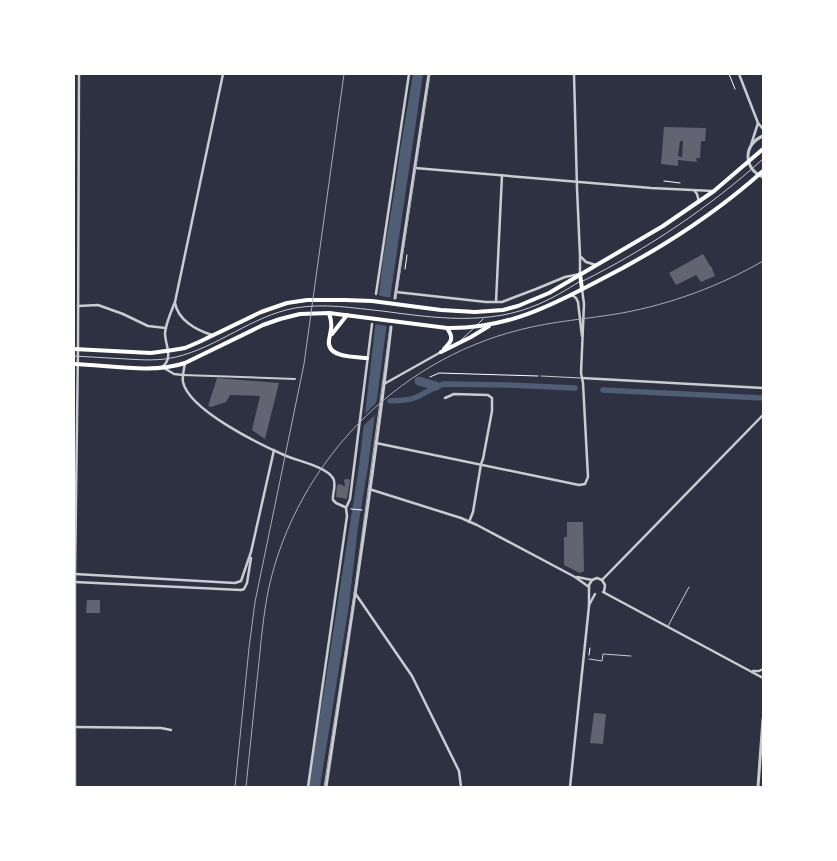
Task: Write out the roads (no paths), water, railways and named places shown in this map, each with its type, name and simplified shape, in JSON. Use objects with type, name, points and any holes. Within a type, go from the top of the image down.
[{"type":"main road","points":[[76,349],[151,353],[184,348],[268,309],[287,303],[307,300],[345,300],[487,312],[518,306],[549,294],[663,226],[714,191],[763,149]]},
{"type":"main road","points":[[75,364],[161,368],[176,366],[262,325],[305,314],[329,313],[447,328],[490,325],[529,314],[572,295],[646,255],[685,231],[726,201],[763,170]]},
{"type":"main road","points":[[580,274],[582,289]]},
{"type":"main road","points":[[329,313],[332,321],[330,349],[335,353],[368,358]]},
{"type":"main road","points":[[331,335],[347,315]]},
{"type":"main road","points":[[441,352],[490,325]]},
{"type":"main road","points":[[441,352],[451,341],[451,334],[447,328]]},
{"type":"street","points":[[75,787],[75,364],[78,306],[79,74]]},
{"type":"street","points":[[223,74],[174,302],[166,328],[168,359],[161,368],[174,374],[183,375],[295,379]]},
{"type":"street","points":[[376,294],[409,74]]},
{"type":"street","points":[[395,298],[429,74]]},
{"type":"street","points":[[396,292],[486,302],[502,302],[565,277],[580,274],[574,74]]},
{"type":"street","points":[[738,74],[758,123],[763,129]]},
{"type":"street","points":[[758,123],[749,151],[749,162],[752,169],[763,177]]},
{"type":"street","points":[[751,145],[763,136]]},
{"type":"street","points":[[415,168],[577,182],[714,191]]},
{"type":"street","points":[[496,302],[502,175]]},
{"type":"street","points":[[694,190],[699,202]]},
{"type":"street","points":[[580,256],[586,262],[597,265]]},
{"type":"street","points":[[376,443],[580,485],[585,484],[588,478],[581,373],[584,304],[582,289]]},
{"type":"street","points":[[572,295],[578,302],[583,343]]},
{"type":"street","points":[[174,302],[176,310],[186,321],[198,329],[213,335]]},
{"type":"street","points":[[78,306],[98,305],[148,326],[166,328]]},
{"type":"street","points":[[308,787],[347,516],[346,508],[350,499],[372,324]]},
{"type":"street","points":[[326,787],[355,593],[391,327]]},
{"type":"street","points":[[384,384],[441,352]]},
{"type":"street","points":[[185,363],[183,383],[190,396],[236,432],[330,474],[334,482],[333,500],[346,508]]},
{"type":"street","points":[[582,378],[763,388]]},
{"type":"street","points":[[445,398],[454,394],[488,395],[492,398],[492,411],[473,512],[469,522]]},
{"type":"street","points":[[602,580],[763,415]]},
{"type":"street","points":[[74,574],[235,583],[242,581],[251,552],[274,450]]},
{"type":"street","points":[[369,489],[477,525],[575,577],[595,594],[603,592],[763,678]]},
{"type":"street","points":[[74,582],[241,590],[244,589],[247,583],[251,552]]},
{"type":"street","points":[[128,585],[126,580],[130,577]]},
{"type":"street","points":[[575,577],[602,580],[605,586],[603,592]]},
{"type":"street","points":[[570,787],[589,606],[589,584],[592,580]]},
{"type":"street","points":[[225,582],[225,589]]},
{"type":"street","points":[[355,593],[412,676],[459,771],[461,787]]},
{"type":"street","points":[[589,606],[595,594]]},
{"type":"street","points":[[751,671],[763,669]]},
{"type":"street","points":[[758,787],[763,719]]},
{"type":"street","points":[[74,727],[161,728],[171,730]]},
{"type":"lane","points":[[76,357],[168,359],[188,354],[265,317],[306,307],[343,307],[457,319],[484,318],[509,314],[553,298],[651,242],[722,194],[763,159]]},
{"type":"lane","points":[[453,346],[484,318]]},
{"type":"lane","points":[[541,376],[582,378]]},
{"type":"lane","points":[[668,626],[690,587]]},
{"type":"lane","points":[[589,659],[602,661],[603,654],[631,656]]},
{"type":"water","points":[[413,74],[423,74],[358,527],[349,605],[320,787],[308,787],[359,466],[383,259]]},
{"type":"waterway","points":[[419,381],[436,386]]},
{"type":"waterway","points":[[390,401],[411,399],[444,384],[575,388]]},
{"type":"waterway","points":[[603,390],[763,398]]},
{"type":"tram line","points":[[396,298],[430,74]]},
{"type":"tram line","points":[[324,787],[354,594],[390,327]]},
{"type":"railway","points":[[235,787],[255,602],[304,364],[344,74]]},
{"type":"railway","points":[[246,787],[261,640],[269,587],[283,542],[303,499],[328,459],[358,424],[393,392],[432,366],[474,345],[532,327],[622,313],[659,305],[712,286],[763,261]]}]
